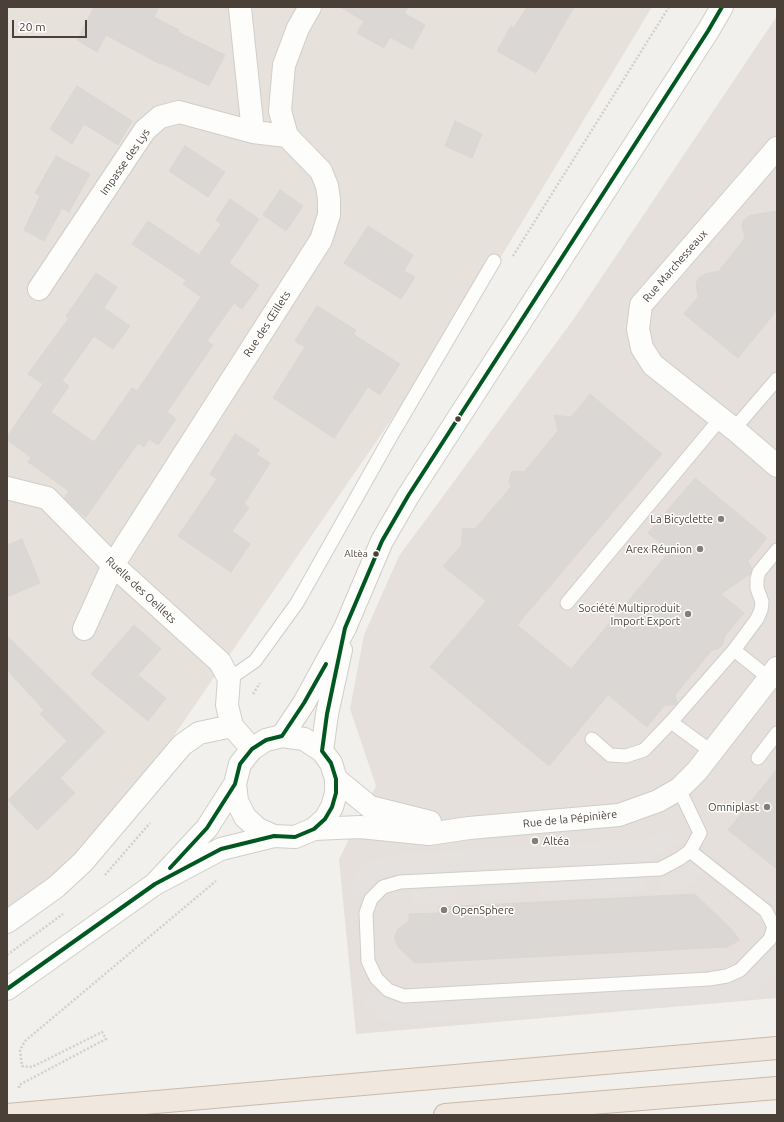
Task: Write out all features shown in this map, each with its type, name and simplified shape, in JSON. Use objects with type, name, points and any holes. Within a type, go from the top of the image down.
[{"type":"highway","points":[[7,1115],[777,1048]]},
{"type":"highway","points":[[445,1115],[777,1088]]},
{"type":"street","name":"Rue des Œillets","points":[[84,630],[113,565],[321,240],[329,216],[327,186],[322,171],[288,136],[280,111],[284,65],[298,28],[310,7]]},
{"type":"street","points":[[282,736],[304,703],[346,628],[382,541],[408,496],[722,7]]},
{"type":"street","points":[[240,8],[253,132]]},
{"type":"street","name":"Impasse des Lys","points":[[39,289],[145,130],[160,117],[179,112],[253,132],[288,136]]},
{"type":"street","name":"Rue Marchesseaux","points":[[777,148],[641,305],[638,329],[642,348],[653,365],[777,466]]},
{"type":"street","name":"Ruelle des Oeillets","points":[[7,488],[47,498],[113,565],[220,662],[229,679]]},
{"type":"street","points":[[322,751],[327,714],[346,628]]},
{"type":"street","name":"Rue de la Pépinière","points":[[469,828],[619,815],[658,801],[679,789],[697,771],[773,673]]},
{"type":"street","points":[[229,679],[227,705],[232,726],[252,749]]},
{"type":"street","points":[[7,922],[56,887],[83,862],[182,745],[199,733],[232,726]]},
{"type":"street","points":[[7,989],[155,884],[221,849],[274,836],[295,837],[314,829],[325,819],[332,807],[336,793],[336,778],[331,764],[322,751],[304,739],[282,736],[266,740],[252,749],[240,764],[235,784],[207,828],[155,884]]},
{"type":"street","points":[[336,778],[370,807],[430,822],[469,828]]},
{"type":"street","points":[[235,784],[237,801],[244,817],[258,829],[274,836]]},
{"type":"street","points":[[314,829],[360,827],[429,834],[469,828]]},
{"type":"lane","points":[[229,679],[255,661],[297,603],[394,431],[494,261]]},
{"type":"lane","points":[[567,603],[727,424],[777,379]]},
{"type":"lane","points":[[592,738],[610,755],[626,756],[644,750],[671,722],[734,650],[757,618],[761,610],[762,602],[757,588],[759,572],[777,550]]},
{"type":"lane","points":[[734,650],[773,673]]},
{"type":"lane","points":[[671,722],[712,752]]},
{"type":"lane","points":[[758,758],[777,733]]},
{"type":"lane","points":[[679,789],[700,833],[690,851],[680,859],[660,869],[400,882],[383,887],[371,899],[366,913],[368,961],[376,978],[388,990],[404,996],[709,979],[728,976],[740,970],[770,939],[776,927],[766,911],[690,851]]},
{"type":"path","points":[[19,1088],[19,1085],[106,1040],[102,1032],[32,1067],[22,1066],[20,1050],[25,1041],[216,881]]},
{"type":"shaded area","points":[[7,7],[652,7],[484,285],[78,875],[7,928]]},
{"type":"shaded area","points":[[777,16],[777,998],[356,1034],[339,859],[376,786],[350,709],[364,635],[399,556],[573,320]]},
{"type":"shaded area","points":[[666,828],[681,841],[649,860],[407,873],[376,879],[357,899],[345,890],[362,864],[387,856],[408,853],[646,839]]},
{"type":"shaded area","points":[[692,861],[706,872],[686,889],[661,890],[660,877],[680,873]]},
{"type":"shaded area","points":[[646,878],[646,892],[539,898],[539,884]]},
{"type":"shaded area","points":[[521,885],[522,898],[479,901],[478,887]]},
{"type":"shaded area","points":[[454,888],[455,902],[413,904],[412,891]]},
{"type":"shaded area","points":[[777,944],[777,972],[758,993],[737,1001],[401,1024],[378,1019],[361,1003],[369,991],[386,1000],[403,1004],[731,984],[747,976]]},
{"type":"building","points":[[94,7],[159,7],[154,17],[179,30],[178,32],[225,55],[209,86],[161,63],[160,64],[106,35],[97,52],[77,40]]},
{"type":"building","points":[[340,7],[408,7],[404,13],[425,25],[412,49],[390,37],[384,48],[357,33],[364,21]]},
{"type":"building","points":[[527,7],[574,7],[536,73],[497,51],[511,26],[514,28]]},
{"type":"building","points":[[77,86],[132,121],[118,145],[84,124],[72,144],[50,129]]},
{"type":"building","points":[[455,121],[482,134],[472,158],[445,146]]},
{"type":"building","points":[[185,146],[225,172],[208,197],[169,171]]},
{"type":"building","points":[[56,156],[90,174],[69,212],[62,208],[44,241],[24,230],[40,196],[35,193]]},
{"type":"building","points":[[280,190],[303,206],[286,231],[263,215]]},
{"type":"building","points":[[230,199],[259,219],[229,263],[259,285],[242,309],[234,303],[207,341],[213,345],[167,412],[176,419],[158,445],[149,439],[144,447],[138,443],[86,517],[64,498],[69,491],[28,462],[31,457],[7,440],[7,437],[43,384],[28,374],[69,318],[66,316],[96,273],[117,287],[104,308],[130,326],[113,349],[94,336],[62,381],[69,386],[51,412],[94,442],[132,388],[137,391],[201,297],[183,284],[186,280],[132,244],[148,221],[199,255],[221,224],[216,220]]},
{"type":"building","points":[[777,211],[777,310],[738,358],[684,314],[698,297],[696,283],[699,278],[705,274],[719,271],[745,238],[742,226],[743,221],[751,215]]},
{"type":"building","points":[[368,226],[413,255],[404,271],[415,277],[401,299],[344,263]]},
{"type":"building","points":[[317,306],[356,330],[353,334],[400,364],[380,395],[368,387],[334,438],[273,398],[305,347],[295,341]]},
{"type":"building","points":[[590,394],[662,454],[517,625],[571,669],[670,551],[648,533],[695,478],[767,538],[748,561],[752,569],[750,574],[721,594],[744,613],[725,636],[722,646],[712,650],[675,695],[677,703],[664,706],[647,727],[608,695],[549,766],[430,667],[486,601],[443,566],[461,546],[463,528],[475,529],[511,487],[509,481],[512,471],[524,472],[558,431],[554,415],[571,417]]},
{"type":"building","points":[[235,434],[260,450],[256,454],[270,463],[244,504],[249,508],[232,531],[250,544],[231,572],[178,536],[217,479],[210,474]]},
{"type":"building","points":[[22,539],[40,583],[7,597],[7,545]]},
{"type":"building","points":[[134,625],[161,649],[138,675],[166,698],[148,721],[91,674]]},
{"type":"building","points":[[7,636],[105,732],[60,778],[75,793],[37,830],[8,800],[67,741],[40,714],[44,710],[7,670]]},
{"type":"building","points":[[777,769],[777,869],[728,830]]},
{"type":"building","points":[[695,894],[732,930],[740,940],[727,947],[415,963],[398,947],[395,940],[398,929],[409,921],[409,914],[439,913],[439,907]]},
{"type":"transit line","points":[[7,989],[155,884],[221,849],[274,836],[295,837],[314,829],[325,819],[332,807],[336,793],[336,779],[331,763],[322,751],[327,714],[345,628],[382,541],[408,496],[722,7]]},
{"type":"transit line","points":[[170,868],[207,828],[235,784],[240,764],[252,749],[266,740],[282,736],[304,703],[326,664]]},
{"type":"place","name":"La Bicyclette","points":[[721,519]]},
{"type":"place","name":"Arex Réunion","points":[[700,549]]},
{"type":"place","name":"Altèa","points":[[376,554]]},
{"type":"place","name":"Société Multiproduit Import Export","points":[[688,614]]},
{"type":"place","name":"Omniplast","points":[[767,807]]},
{"type":"place","name":"Altéa","points":[[535,841]]},
{"type":"place","name":"OpenSphere","points":[[444,910]]}]
